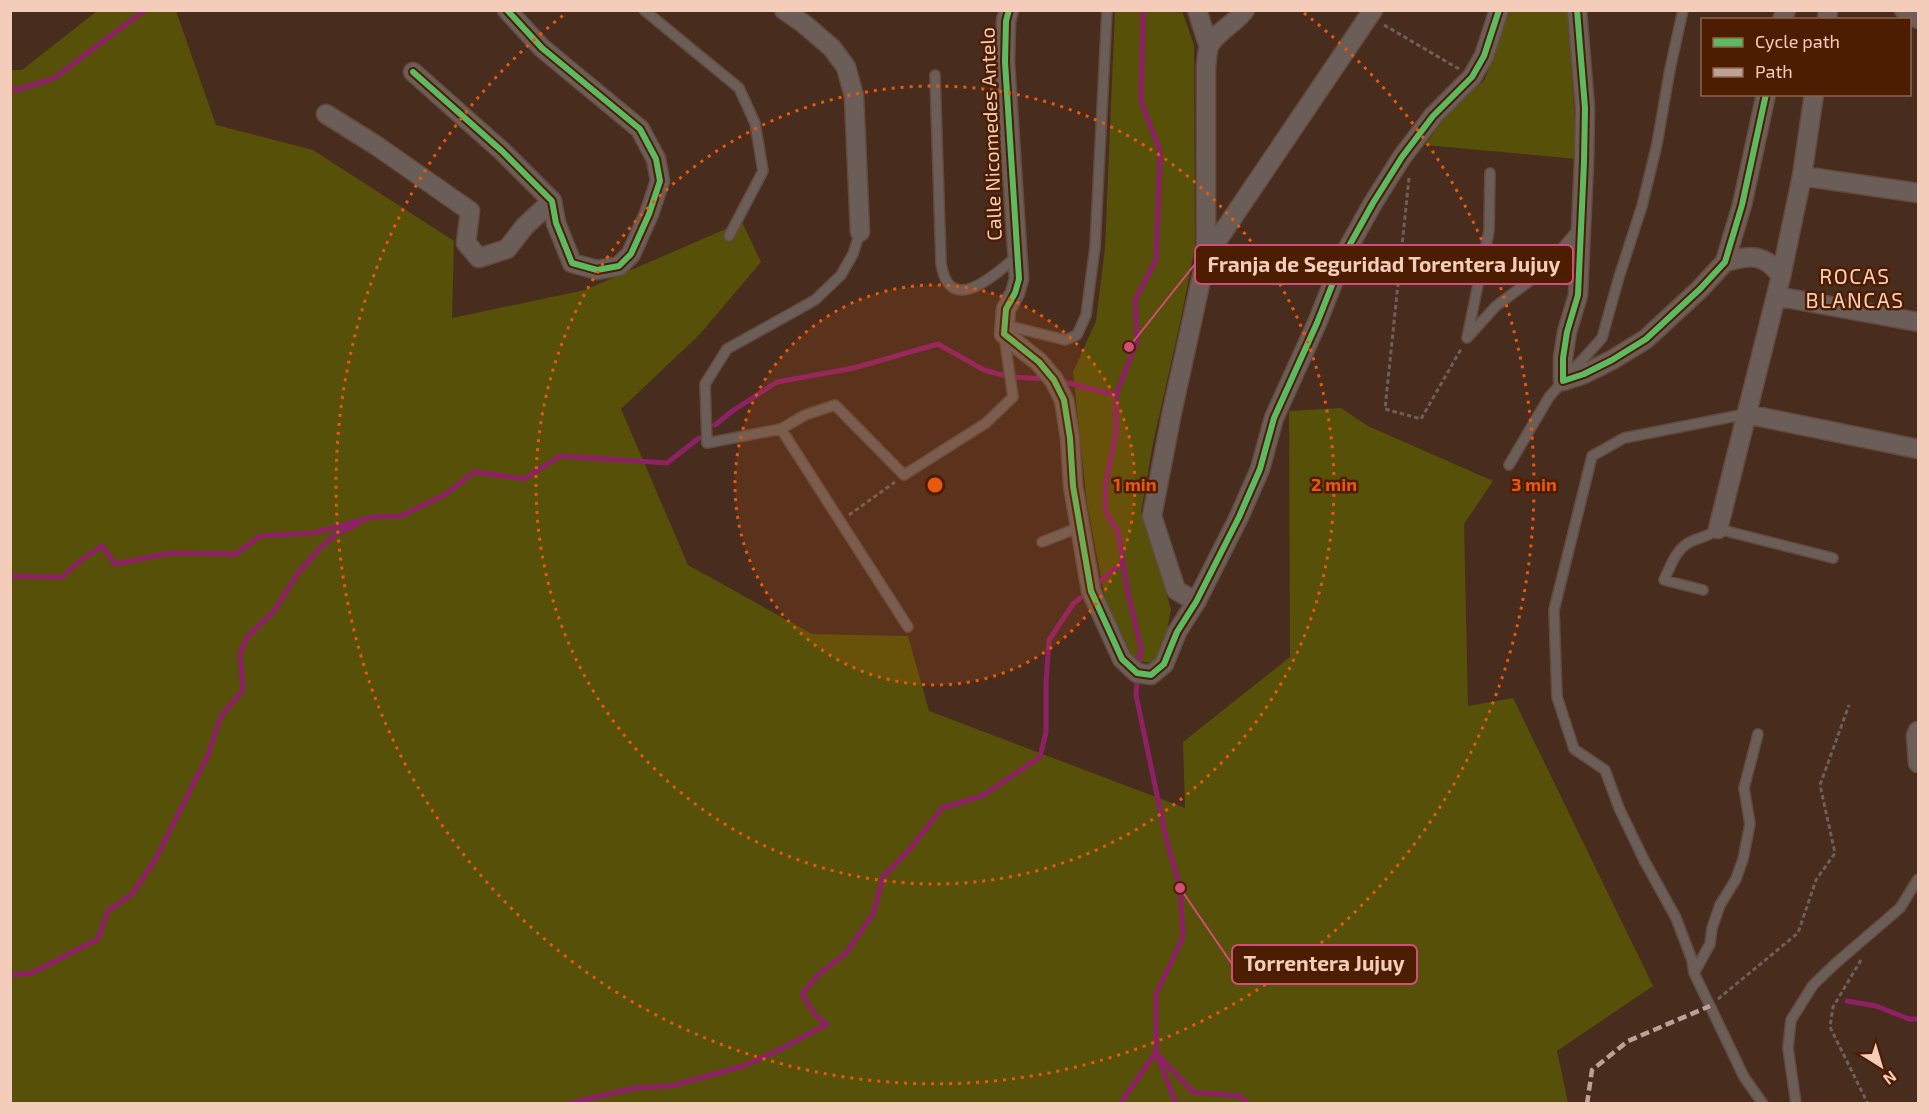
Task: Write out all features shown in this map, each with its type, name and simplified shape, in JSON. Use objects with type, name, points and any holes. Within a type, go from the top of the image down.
[{"type":"street","points":[[412,72],[502,152],[552,201],[556,222],[573,263],[597,270],[619,266],[631,254],[650,214],[660,181],[656,159],[640,129],[542,48],[507,10]]},
{"type":"street","points":[[784,10],[832,48],[846,67],[854,96],[860,232]]},
{"type":"street","points":[[1196,602],[1176,590],[1152,516],[1206,257],[1206,66],[1209,47],[1197,10]]},
{"type":"street","points":[[1209,47],[1221,32],[1245,10]]},
{"type":"street","points":[[1004,329],[1039,362],[1054,380],[1064,400],[1071,438],[1073,486],[1091,591],[1122,659],[1137,673],[1151,675],[1164,664],[1177,632],[1196,602],[1239,517],[1260,469],[1274,418],[1317,323],[1344,255],[1402,157],[1433,116],[1472,77],[1484,56],[1499,10]]},
{"type":"street","points":[[1577,10],[1585,108],[1581,225],[1578,295],[1567,332],[1563,358],[1563,381],[1584,374],[1612,360],[1646,339],[1700,289],[1725,262],[1742,205],[1766,96]]},
{"type":"street","points":[[1904,10],[1918,19]]},
{"type":"street","name":"Calle Nicomedes Antelo","points":[[1002,14],[1019,279],[1015,293],[1006,309],[1004,329]]},
{"type":"street","points":[[1206,257],[1371,14]]},
{"type":"street","points":[[1718,529],[1781,276],[1802,176],[1815,96]]},
{"type":"street","points":[[326,114],[377,146],[470,211],[466,243],[479,258],[507,249],[525,226],[552,201]]},
{"type":"street","points":[[1802,176],[1918,194]]},
{"type":"street","points":[[1725,262],[1744,256],[1760,258],[1772,264],[1781,276]]},
{"type":"street","points":[[1776,296],[1918,322]]},
{"type":"street","points":[[1746,414],[1918,449]]},
{"type":"street","points":[[1918,731],[1916,736],[1918,763]]},
{"type":"lane","points":[[644,10],[739,88],[755,123],[763,171],[729,236]]},
{"type":"lane","points":[[860,232],[853,254],[841,274],[815,300],[727,349],[705,384],[707,443],[781,429],[805,415],[835,405],[904,475],[986,423],[1013,397],[1004,329],[1065,340],[1077,336],[1086,315],[1095,247],[1107,10]]},
{"type":"lane","points":[[1509,465],[1550,397],[1602,338],[1647,185],[1683,10]]},
{"type":"lane","points":[[934,75],[943,277],[949,285],[958,289],[970,289],[987,283],[1017,256]]},
{"type":"lane","points":[[1467,338],[1489,231],[1490,173]]},
{"type":"lane","points":[[1467,338],[1496,306],[1543,271],[1581,225]]},
{"type":"lane","points":[[1746,414],[1623,438],[1592,456],[1554,610],[1557,697],[1574,749],[1605,771],[1619,808],[1644,860],[1676,918],[1692,960],[1694,973],[1744,1077],[1763,1104]]},
{"type":"lane","points":[[781,429],[908,627]]},
{"type":"lane","points":[[1042,543],[1080,527]]},
{"type":"lane","points":[[1703,590],[1664,580],[1679,549],[1692,541],[1709,537],[1718,529],[1833,558]]},
{"type":"lane","points":[[1694,973],[1710,944],[1720,905],[1736,879],[1743,859],[1750,824],[1744,788],[1758,734]]},
{"type":"lane","points":[[1796,1104],[1788,1048],[1791,1020],[1813,985],[1900,908],[1918,879]]},
{"type":"path","points":[[1371,14],[1472,77]]},
{"type":"path","points":[[1409,177],[1385,409],[1421,419],[1467,338]]},
{"type":"path","points":[[840,521],[904,475]]},
{"type":"path","points":[[1710,1006],[1798,933],[1816,880],[1835,853],[1820,785],[1850,705]]},
{"type":"path","points":[[1866,938],[1867,950],[1833,1007],[1830,1027],[1868,1104]]},
{"type":"shaded area","points":[[97,11],[176,11],[216,125],[313,150],[454,241],[452,318],[585,290],[742,222],[761,262],[700,334],[621,409],[688,565],[812,634],[908,636],[929,711],[1185,808],[1183,742],[1290,657],[1289,411],[1341,408],[1368,426],[1493,481],[1464,524],[1468,706],[1513,698],[1653,986],[1557,1051],[1568,1103],[11,1103],[10,70],[22,70]]},
{"type":"shaded area","points":[[1115,11],[1182,11],[1194,45],[1195,247],[1153,443],[1141,512],[1171,609],[1163,650],[1152,663],[1134,660],[1105,598],[1087,504],[1073,372],[1096,321],[1105,248]]},
{"type":"shaded area","points":[[1510,11],[1568,11],[1577,159],[1425,145],[1449,111],[1484,81]]},
{"type":"waterway","points":[[10,88],[17,90],[54,78],[145,10]]},
{"type":"waterway","points":[[1139,664],[1141,648],[1128,594],[1118,532],[1105,511],[1106,481],[1116,433],[1116,395],[1137,341],[1135,300],[1156,260],[1160,151],[1141,101],[1143,10]]},
{"type":"waterway","points":[[715,425],[777,382],[854,368],[938,344],[984,370],[1010,377],[1047,379]]},
{"type":"waterway","points":[[1060,381],[1116,395]]},
{"type":"waterway","points":[[10,576],[62,577],[102,546],[115,564],[170,553],[236,554],[260,536],[313,533],[373,517],[401,516],[446,494],[474,472],[524,479],[560,456],[667,463],[699,438]]},
{"type":"waterway","points":[[10,975],[32,973],[98,939],[108,911],[132,894],[155,860],[208,755],[221,716],[243,690],[240,654],[247,637],[274,611],[298,573],[319,549],[336,534],[358,524]]},
{"type":"waterway","points":[[1098,583],[1123,562]]},
{"type":"waterway","points":[[567,1104],[634,1088],[671,1086],[743,1066],[827,1024],[815,1015],[802,994],[818,975],[846,953],[873,914],[883,877],[910,849],[942,808],[982,796],[1040,757],[1046,732],[1049,640],[1073,604],[1083,596]]},
{"type":"waterway","points":[[1137,683],[1136,695],[1166,838],[1180,888],[1183,937],[1156,994],[1156,1052],[1176,1104]]},
{"type":"waterway","points":[[1847,1001],[1876,1006],[1909,1019],[1918,1019]]},
{"type":"waterway","points":[[1120,1104],[1156,1052]]},
{"type":"waterway","points":[[1158,1055],[1193,1092],[1240,1096],[1248,1104]]},
{"type":"marked path","points":[[1587,1104],[1592,1070],[1628,1041],[1710,1006]]},
{"type":"cycle path","points":[[413,72],[502,151],[552,201],[556,223],[572,263],[597,270],[619,266],[631,254],[649,214],[660,181],[656,159],[640,129],[542,48],[507,10]]},
{"type":"cycle path","points":[[1009,10],[1006,21],[1005,62],[1019,279],[1015,293],[1006,309],[1004,334],[1039,362],[1054,380],[1064,400],[1070,438],[1073,486],[1091,591],[1122,659],[1137,673],[1151,675],[1164,664],[1177,632],[1196,602],[1239,517],[1260,469],[1274,418],[1317,323],[1344,255],[1402,157],[1433,116],[1472,77],[1484,56],[1499,10]]},
{"type":"cycle path","points":[[1577,10],[1585,108],[1584,162],[1578,295],[1567,332],[1563,358],[1563,381],[1584,374],[1612,360],[1646,339],[1700,289],[1725,262],[1742,205],[1766,96]]},
{"type":"place","name":"Franja de Seguridad Torentera Jujuy","points":[[1129,347]]},
{"type":"place","name":"Torrentera Jujuy","points":[[1180,888]]},
{"type":"district","name":"ROCAS BLANCAS","points":[[1855,287]]}]
